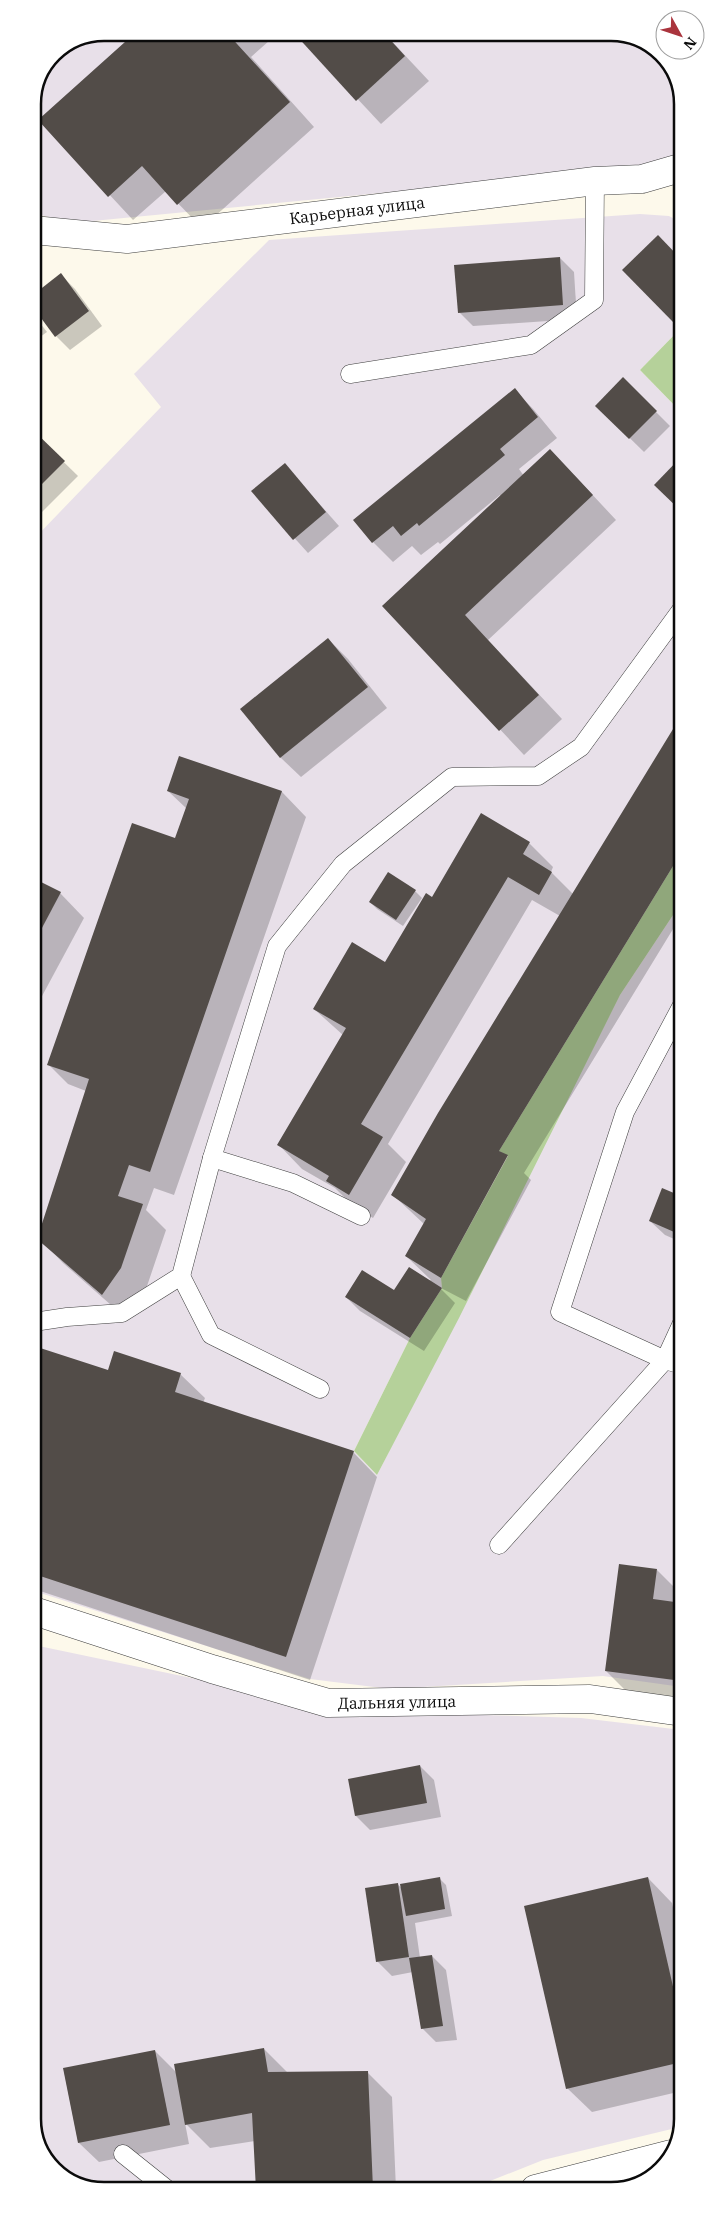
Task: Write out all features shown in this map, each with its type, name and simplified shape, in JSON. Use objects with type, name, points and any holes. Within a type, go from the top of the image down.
[{"type":"street","name":"Карьерная улица","points":[[41,231],[127,239],[595,181],[642,179],[674,170]]},
{"type":"street","name":"Дальняя улица","points":[[41,1613],[328,1703],[590,1699],[674,1711]]},
{"type":"street","points":[[559,2182],[661,2156]]},
{"type":"lane","points":[[350,374],[531,345],[594,300],[595,181]]},
{"type":"lane","points":[[320,1389],[211,1335],[181,1276],[212,1158],[277,946],[343,864],[452,777],[538,776],[581,747],[674,620]]},
{"type":"lane","points":[[674,1020],[625,1112],[560,1312],[664,1360],[674,1363]]},
{"type":"lane","points":[[212,1158],[293,1183],[360,1216]]},
{"type":"lane","points":[[41,1321],[122,1313],[181,1276]]},
{"type":"lane","points":[[499,1545],[664,1360],[674,1339]]},
{"type":"lane","points":[[123,2154],[158,2182]]},
{"type":"shaded area","points":[[104,41],[615,41],[631,45],[649,54],[663,69],[672,88],[674,104],[674,159],[644,167],[72,223],[41,215],[42,92],[52,69],[69,52],[92,42]]},
{"type":"shaded area","points":[[640,214],[669,216],[674,219],[674,335],[640,370],[674,405],[674,864],[499,1150],[508,1155],[441,1278],[442,1288],[410,1338],[354,1451],[377,1475],[620,995],[674,914],[674,1686],[603,1676],[390,1689],[310,1679],[41,1593],[41,532],[161,407],[134,374],[269,240]]},
{"type":"shaded area","points":[[41,1646],[201,1680],[414,1713],[581,1718],[674,1729],[673,2129],[543,2160],[488,2182],[100,2182],[92,2181],[73,2173],[60,2163],[46,2143],[41,2118]]},
{"type":"green space","points":[[674,335],[674,405],[640,370]]},
{"type":"green space","points":[[674,864],[674,914],[620,995],[459,1318],[377,1475],[354,1451],[410,1338],[442,1288],[441,1278],[508,1156],[499,1151]]},
{"type":"building","points":[[126,41],[234,41],[290,102],[177,205],[142,166],[108,197],[41,123],[41,117]]},
{"type":"building","points":[[301,41],[391,41],[405,56],[356,101]]},
{"type":"building","points":[[658,235],[674,252],[673,322],[622,270]]},
{"type":"building","points":[[560,257],[563,305],[458,313],[454,265]]},
{"type":"building","points":[[61,273],[89,311],[55,337],[41,318],[41,289]]},
{"type":"building","points":[[623,377],[657,411],[629,439],[595,406]]},
{"type":"building","points":[[515,388],[538,417],[500,449],[505,455],[419,526],[417,523],[401,536],[393,526],[372,543],[353,520]]},
{"type":"building","points":[[41,438],[65,461],[41,485]]},
{"type":"building","points":[[550,449],[593,495],[465,615],[539,695],[499,731],[382,606]]},
{"type":"building","points":[[285,463],[326,512],[293,540],[251,491]]},
{"type":"building","points":[[674,464],[674,504],[654,485]]},
{"type":"building","points":[[328,638],[368,687],[280,758],[240,709]]},
{"type":"building","points":[[674,727],[674,864],[499,1151],[508,1155],[441,1278],[405,1256],[426,1219],[391,1195],[438,1113]]},
{"type":"building","points":[[179,756],[282,791],[150,1172],[129,1165],[118,1196],[143,1204],[121,1268],[102,1295],[41,1242],[41,1227],[89,1079],[47,1065],[132,823],[175,838],[189,799],[167,791]]},
{"type":"building","points":[[481,813],[530,842],[523,854],[552,872],[539,895],[508,877],[361,1124],[383,1137],[349,1195],[326,1181],[329,1176],[277,1145],[346,1028],[313,1009],[352,942],[385,962],[426,893],[432,897]]},
{"type":"building","points":[[388,872],[416,890],[396,920],[369,902]]},
{"type":"building","points":[[41,882],[61,892],[41,930]]},
{"type":"building","points":[[662,1188],[674,1193],[674,1232],[649,1221]]},
{"type":"building","points":[[409,1267],[442,1288],[410,1338],[345,1297],[362,1270],[394,1290]]},
{"type":"building","points":[[41,1348],[108,1370],[114,1351],[181,1373],[175,1392],[354,1451],[286,1657],[41,1576]]},
{"type":"building","points":[[619,1564],[657,1569],[653,1599],[674,1602],[674,1680],[605,1671]]},
{"type":"building","points":[[420,1765],[427,1803],[355,1816],[348,1779]]},
{"type":"building","points":[[440,1877],[445,1909],[406,1916],[400,1884]]},
{"type":"building","points":[[648,1877],[674,1991],[674,2064],[566,2089],[524,1906]]},
{"type":"building","points":[[398,1883],[409,1957],[376,1962],[365,1888]]},
{"type":"building","points":[[432,1955],[443,2026],[421,2029],[409,1958]]},
{"type":"building","points":[[264,2048],[268,2072],[368,2071],[373,2182],[256,2182],[252,2113],[185,2125],[174,2064]]},
{"type":"building","points":[[155,2050],[170,2125],[78,2143],[63,2068]]}]
